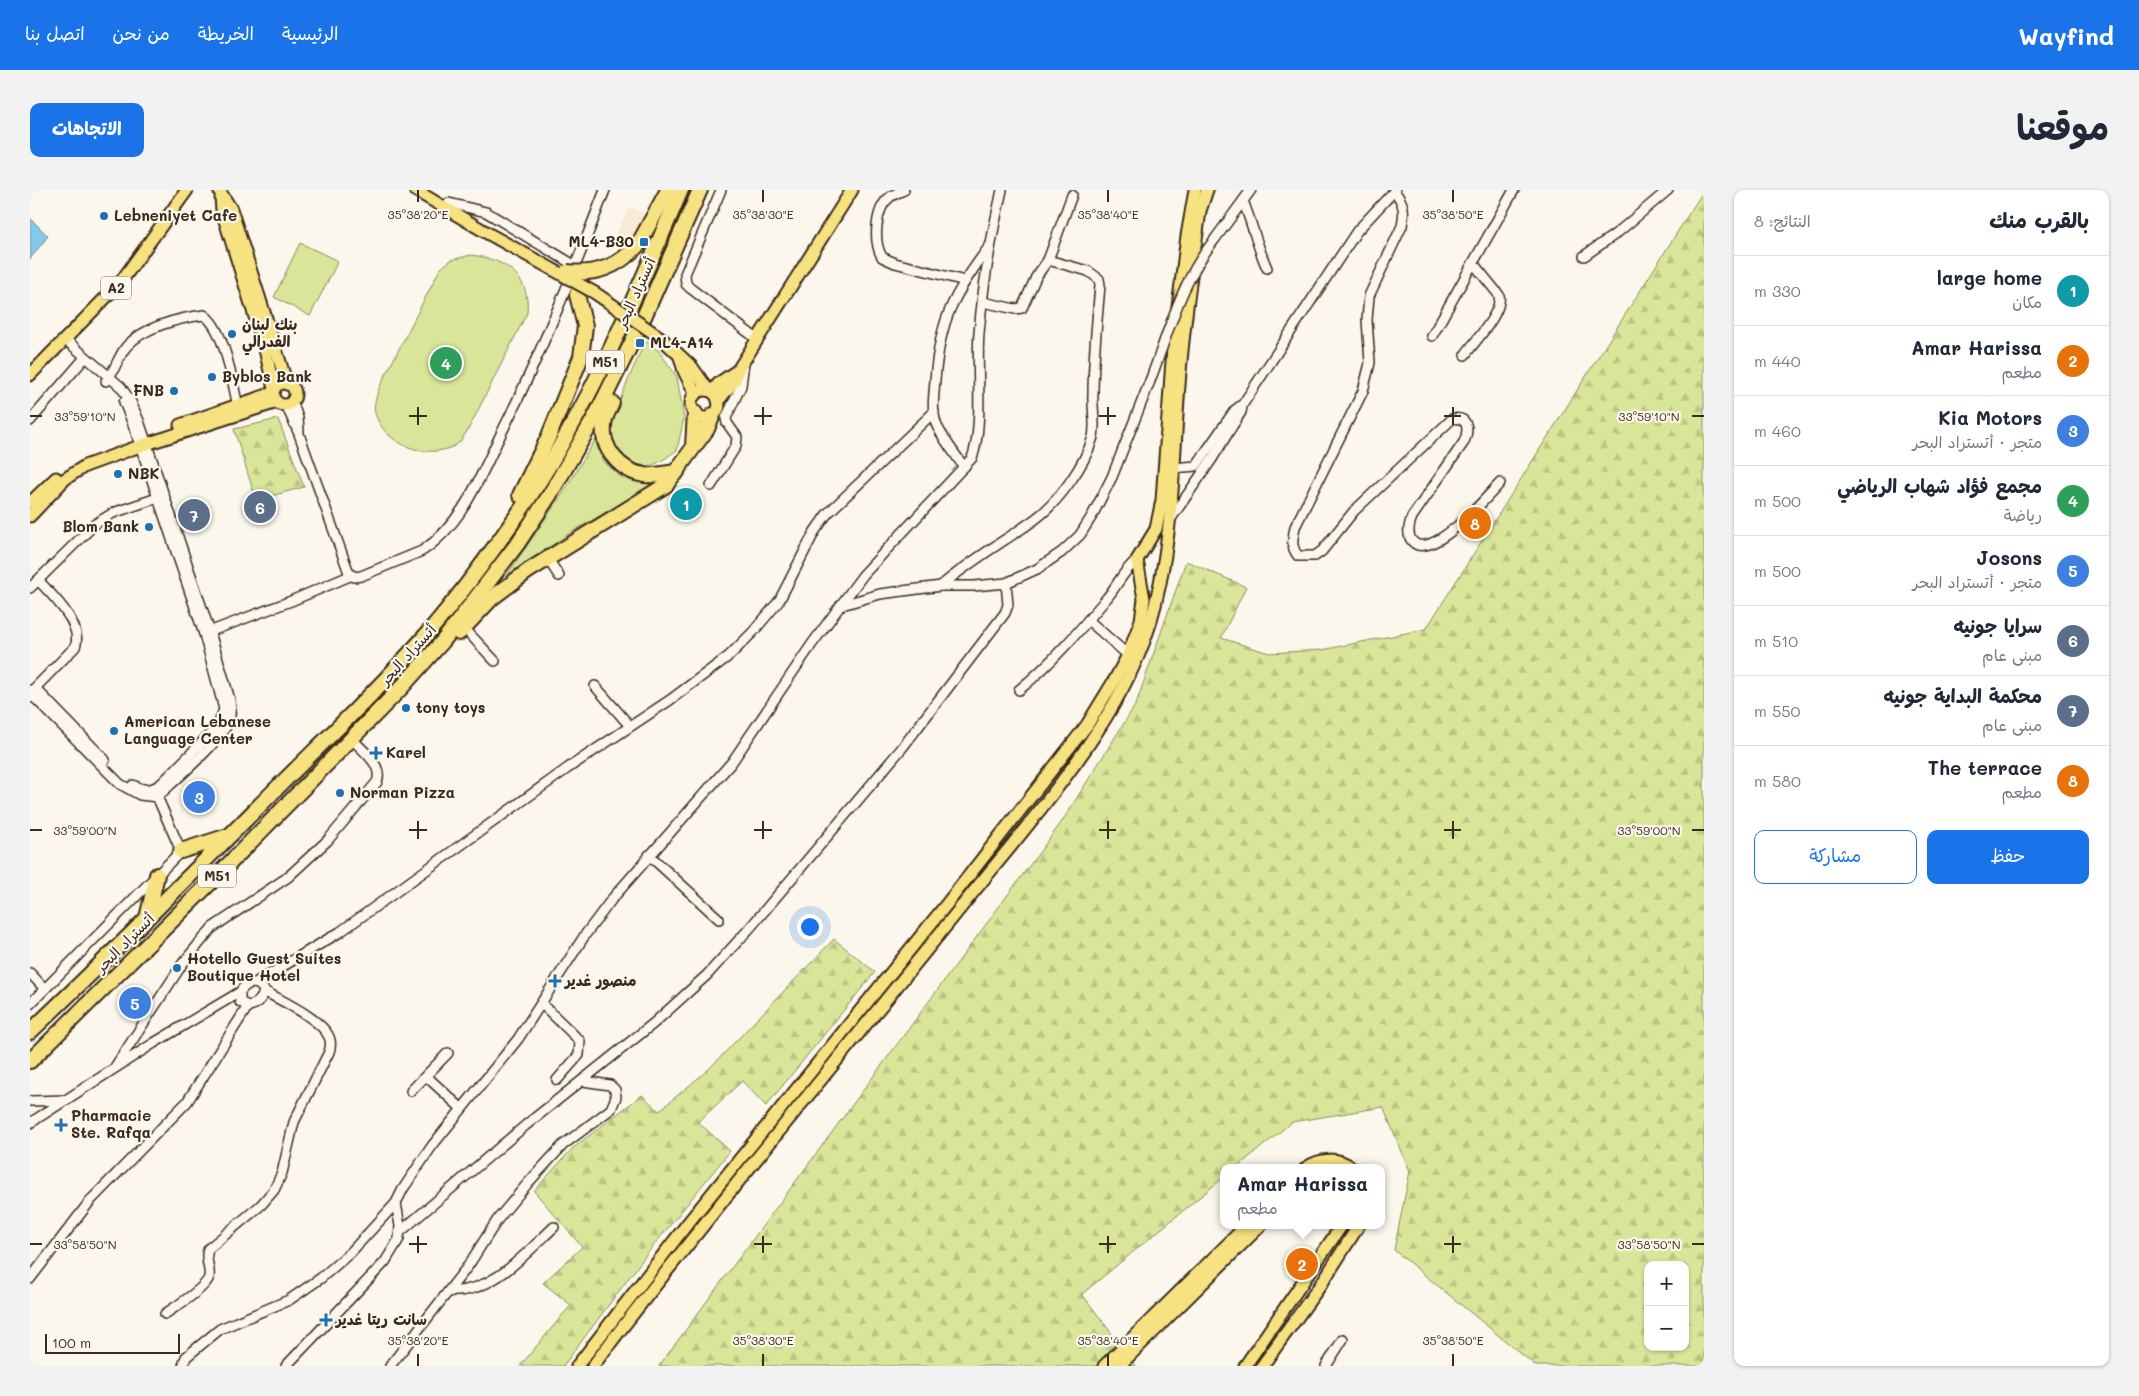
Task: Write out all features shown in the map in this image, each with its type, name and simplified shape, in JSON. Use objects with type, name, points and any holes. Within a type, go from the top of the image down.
[{"type":"highway","points":[[511,524],[516,503],[550,436],[581,357],[584,344],[584,317],[574,275],[606,269],[629,255],[638,246],[668,190]]},
{"type":"highway","name":"أتستراد البحر","points":[[30,1032],[147,918],[392,672],[469,582],[511,524],[561,444],[603,367],[634,301],[681,190]]},
{"type":"highway","name":"أتستراد البحر","points":[[30,1061],[229,864],[443,641],[518,543],[549,496],[595,417],[627,355],[700,190]]},
{"type":"highway","points":[[627,355],[630,365],[604,425],[608,447],[618,462],[635,473],[657,475],[676,472]]},
{"type":"highway","points":[[693,446],[695,413]]},
{"type":"highway","points":[[443,641],[455,636],[492,598],[548,559],[666,485],[706,429],[712,415]]},
{"type":"highway","points":[[181,851],[229,836]]},
{"type":"highway","points":[[147,918],[157,875]]},
{"type":"main road","name":"A2","points":[[30,375],[120,283],[187,190]]},
{"type":"main road","points":[[415,190],[574,275],[661,338],[692,367],[713,394],[718,408],[712,415],[703,418],[695,413],[691,405],[695,393],[679,356]]},
{"type":"main road","points":[[428,190],[489,230]]},
{"type":"main road","points":[[713,394],[735,380],[741,366],[852,190]]},
{"type":"main road","points":[[578,1366],[688,1223],[1057,765],[1087,725],[1114,681],[1128,654],[1144,609],[1137,560],[1156,529],[1162,500],[1173,347],[1187,236],[1195,190]]},
{"type":"main road","points":[[594,1366],[764,1150],[1063,779],[1123,688],[1135,665],[1149,624],[1160,578],[1169,521],[1180,368],[1200,211],[1206,190]]},
{"type":"main road","points":[[30,504],[59,475],[72,466],[280,398],[294,391],[287,384],[231,209],[220,192]]},
{"type":"main road","points":[[220,192],[222,211],[280,398]]},
{"type":"main road","points":[[280,398],[280,385],[287,384]]},
{"type":"main road","points":[[695,393],[703,390],[713,394]]},
{"type":"main road","points":[[30,516],[74,472],[85,466],[142,442],[238,406],[280,398]]},
{"type":"main road","points":[[1140,579],[1154,581],[1160,578]]},
{"type":"main road","points":[[1312,1164],[1330,1160],[1340,1161],[1345,1164]]},
{"type":"main road","points":[[1104,1366],[1243,1229]]},
{"type":"main road","points":[[1119,1366],[1257,1229]]},
{"type":"main road","points":[[1245,1366],[1339,1229]]},
{"type":"main road","points":[[1262,1366],[1322,1283],[1356,1229]]},
{"type":"street","points":[[207,633],[352,575],[361,576],[422,551],[442,537],[457,518],[475,486],[550,329],[574,275],[604,190]]},
{"type":"street","points":[[721,190],[685,274],[685,280],[690,288],[758,339]]},
{"type":"street","points":[[904,190],[890,197],[884,204],[880,214],[877,245],[882,257],[895,263],[965,281]]},
{"type":"street","points":[[842,605],[880,594],[941,586],[974,586],[1006,583],[1037,569],[1062,552],[1080,535],[1112,477],[1180,297],[1200,258],[1251,190]]},
{"type":"street","points":[[1432,336],[1514,190]]},
{"type":"street","points":[[1584,256],[1617,233],[1668,190]]},
{"type":"street","points":[[183,1366],[186,1357],[220,1329],[289,1300],[321,1278],[351,1252],[396,1203],[423,1158],[518,1039],[585,935],[612,899],[732,762],[812,644],[863,575],[972,458],[978,438],[978,365],[989,246],[1001,191]]},
{"type":"street","points":[[1169,521],[1212,459],[1241,412],[1243,404],[1357,232],[1394,191],[1401,198],[1404,215],[1402,226],[1369,296],[1367,320],[1371,353],[1368,376],[1363,391],[1295,527],[1292,550],[1298,556],[1307,558],[1315,556],[1322,551],[1354,511],[1452,419],[1458,418],[1464,421],[1467,426],[1467,434],[1464,442],[1412,517],[1409,536],[1414,543],[1428,546],[1445,535],[1475,510],[1500,482]]},
{"type":"street","points":[[983,302],[1015,310],[1022,308],[1036,276],[1048,260],[1072,195]]},
{"type":"street","points":[[1243,201],[1255,230],[1258,248],[1267,268]]},
{"type":"street","points":[[449,203],[486,212],[574,275]]},
{"type":"street","points":[[964,468],[937,425],[934,412],[939,342],[946,315],[965,281],[989,246]]},
{"type":"street","points":[[941,586],[960,569],[1034,520],[1052,505],[1079,466],[1091,443],[1094,423],[1092,398],[1099,279],[1088,271],[1048,260]]},
{"type":"street","points":[[1465,355],[1498,310],[1500,301],[1499,295],[1473,263]]},
{"type":"street","points":[[971,272],[979,272],[986,278]]},
{"type":"street","points":[[108,379],[124,348],[132,340],[148,331],[172,322],[204,315],[211,319],[223,346],[238,406]]},
{"type":"street","points":[[64,342],[108,379],[121,387],[131,402],[160,497],[207,633],[227,716],[155,793]]},
{"type":"street","points":[[30,421],[88,362]]},
{"type":"street","points":[[711,486],[736,446],[737,437],[727,423],[726,418],[741,386],[741,366]]},
{"type":"street","points":[[280,398],[299,434],[345,564],[352,575]]},
{"type":"street","points":[[1173,468],[1196,466],[1235,410],[1243,404]]},
{"type":"street","points":[[30,1123],[115,1068],[240,992],[246,985],[255,983],[340,932],[568,768],[704,676],[729,656],[753,632],[779,601],[816,530],[827,514],[934,412]]},
{"type":"street","points":[[30,588],[95,524],[114,513],[160,497]]},
{"type":"street","points":[[548,559],[559,576]]},
{"type":"street","points":[[1019,690],[1056,658],[1108,598],[1132,564],[1137,560]]},
{"type":"street","points":[[30,1004],[181,851],[155,793],[141,789],[124,779],[32,693],[76,647],[78,638],[66,612],[38,580]]},
{"type":"street","points":[[400,1232],[519,1131],[654,1023],[707,975],[755,922],[902,748],[1005,612],[1008,605],[1006,583]]},
{"type":"street","points":[[1088,620],[1128,654]]},
{"type":"street","points":[[464,628],[495,660]]},
{"type":"street","points":[[595,686],[630,726]]},
{"type":"street","points":[[115,1068],[182,963],[212,928],[288,877],[328,840],[377,782],[379,775],[376,766],[351,738]]},
{"type":"street","points":[[649,855],[719,918]]},
{"type":"street","points":[[30,973],[45,990]]},
{"type":"street","points":[[165,1314],[206,1282],[209,1274],[206,1259],[208,1249],[261,1205],[274,1190],[282,1173],[294,1122],[329,1052],[330,1040],[323,1029],[300,1012],[264,991],[262,987],[255,983]]},
{"type":"street","points":[[30,1279],[92,1200],[187,1102],[248,1006],[259,1002],[264,991]]},
{"type":"street","points":[[240,992],[240,1002],[248,1006]]},
{"type":"street","points":[[542,1004],[580,1041],[579,1055],[557,1080]]},
{"type":"street","points":[[411,1092],[448,1053]]},
{"type":"street","points":[[426,1076],[461,1108]]},
{"type":"street","points":[[390,1366],[449,1291],[498,1219],[540,1170],[563,1145],[611,1110],[616,1097],[615,1090],[610,1085],[583,1081]]},
{"type":"street","points":[[30,1101],[68,1100]]},
{"type":"street","points":[[286,1366],[385,1262],[396,1246],[400,1232],[396,1203]]},
{"type":"street","points":[[449,1291],[460,1292],[484,1284],[514,1264],[554,1227]]},
{"type":"street","points":[[1326,1366],[1343,1339]]},
{"type":"shaded area","points":[[630,207],[649,216],[625,253],[615,235]]},
{"type":"green space","points":[[1704,190],[1704,1366],[1536,1366],[1394,1250],[1410,1171],[1383,1107],[1292,1122],[1241,1164],[1220,1164],[1220,1180],[1082,1294],[1136,1366],[659,1366],[1061,823],[1136,704],[1186,561],[1246,587],[1221,638],[1269,653],[1322,650],[1426,629]]},
{"type":"green space","points":[[300,243],[338,261],[310,316],[274,297]]},
{"type":"green space","points":[[471,255],[505,265],[520,279],[525,289],[527,313],[468,430],[459,442],[445,450],[420,450],[408,447],[388,434],[380,424],[375,413],[375,403],[380,386],[440,269],[451,260]]},
{"type":"green space","points":[[645,341],[659,351],[677,377],[684,418],[677,450],[649,466],[629,461],[619,452],[612,440],[614,419],[618,405]]},
{"type":"green space","points":[[278,419],[304,487],[256,500],[234,429]]},
{"type":"green space","points":[[595,440],[602,458],[614,472],[630,480],[649,481],[653,485],[570,533],[506,576],[565,490]]},
{"type":"green space","points":[[834,939],[875,972],[766,1106],[742,1081],[698,1122],[730,1151],[646,1255],[563,1366],[520,1366],[571,1305],[543,1283],[582,1247],[534,1191],[573,1148],[642,1095],[659,1111],[709,1069]]},
{"type":"water","points":[[30,218],[48,236],[30,259]]},
{"type":"place","name":"Lebneniyet Cafe","points":[[104,216]]},
{"type":"place","name":"ML4-B30","points":[[644,242]]},
{"type":"place","name":"بنك لبنان الفدرالي","points":[[232,334]]},
{"type":"place","name":"ML4-A14","points":[[640,343]]},
{"type":"place","name":"مجمع فؤاد شهاب الرياضي","points":[[446,363]]},
{"type":"place","name":"Byblos Bank","points":[[212,377]]},
{"type":"place","name":"FNB","points":[[174,391]]},
{"type":"place","name":"NBK","points":[[118,474]]},
{"type":"place","name":"large home","points":[[686,504]]},
{"type":"place","name":"سرايا جونيه","points":[[260,507]]},
{"type":"place","name":"محكمة البداية جونيه","points":[[194,515]]},
{"type":"place","name":"The terrace","points":[[1475,523]]},
{"type":"place","name":"Blom Bank","points":[[149,527]]},
{"type":"place","name":"tony toys","points":[[406,708]]},
{"type":"place","name":"American Lebanese Language Center","points":[[114,731]]},
{"type":"place","name":"Karel","points":[[376,753]]},
{"type":"place","name":"Norman Pizza","points":[[340,793]]},
{"type":"place","name":"Kia Motors","points":[[199,797]]},
{"type":"place","name":"Hotello Guest Suites Boutique Hotel","points":[[177,968]]},
{"type":"place","name":"منصور غدير","points":[[555,981]]},
{"type":"place","name":"Josons","points":[[135,1003]]},
{"type":"place","name":"Pharmacie Ste. Rafqa","points":[[61,1125]]},
{"type":"place","name":"Amar Harissa","points":[[1302,1264]]},
{"type":"place","name":"سانت ريتا غدير","points":[[326,1320]]}]
